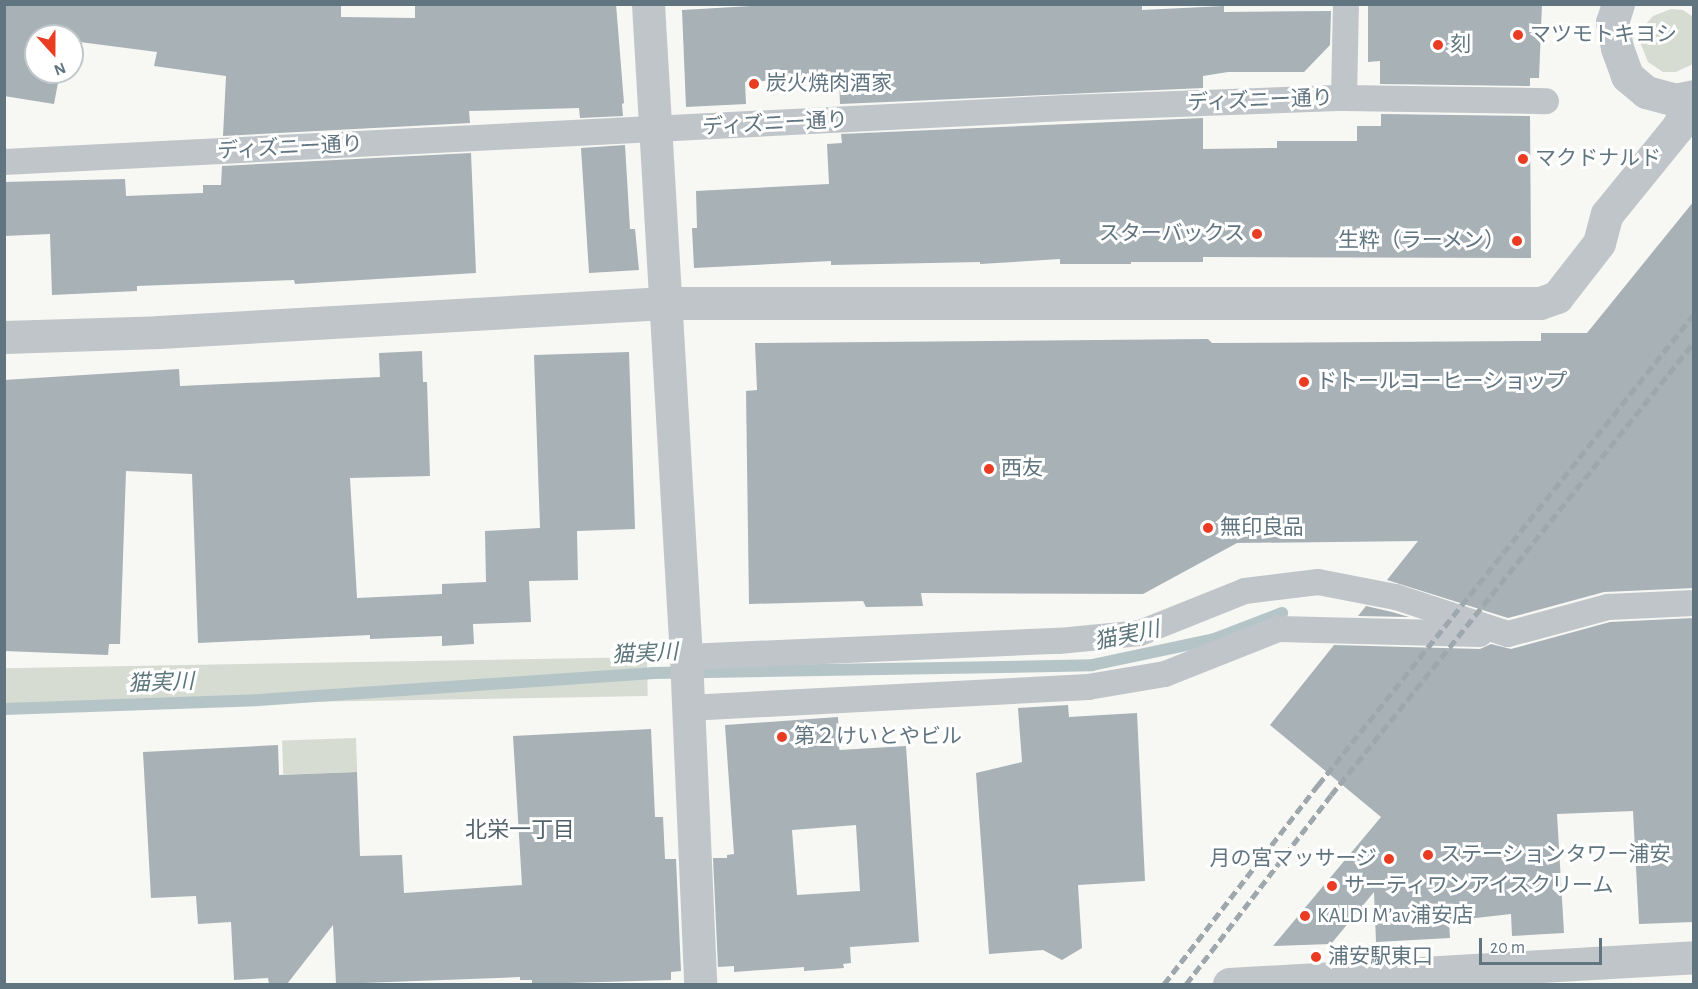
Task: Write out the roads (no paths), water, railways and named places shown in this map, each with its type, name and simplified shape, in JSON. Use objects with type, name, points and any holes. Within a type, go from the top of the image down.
[{"type":"street","points":[[648,4],[685,651],[700,984]]},
{"type":"street","points":[[1344,98],[1346,4]]},
{"type":"street","points":[[1618,4],[1612,22],[1617,48],[1628,76],[1646,92],[1675,100],[1694,97]]},
{"type":"street","points":[[4,337],[159,332],[665,303],[1540,303],[1557,297],[1599,243],[1606,214],[1677,128],[1694,97]]},
{"type":"street","name":"ディズニー通り","points":[[4,162],[1066,108],[1344,98],[1546,101]]},
{"type":"street","points":[[685,651],[1047,641],[1140,633],[1245,591],[1318,582],[1396,597],[1508,634]]},
{"type":"street","points":[[688,708],[1088,687],[1165,674],[1278,629],[1508,634],[1608,607],[1694,603]]},
{"type":"street","points":[[1229,984],[1694,957]]},
{"type":"waterway","name":"猫実川","points":[[4,709],[258,700],[654,673],[1092,665],[1214,639],[1282,613]]},
{"type":"railway","points":[[1164,984],[1318,785],[1694,314]]},
{"type":"railway","points":[[1186,984],[1331,795],[1694,342]]},
{"type":"place","name":"マツモトキヨシ","points":[[1518,35]]},
{"type":"place","name":"刻","points":[[1438,45]]},
{"type":"place","name":"炭火焼肉酒家","points":[[754,84]]},
{"type":"place","name":"マクドナルド","points":[[1523,159]]},
{"type":"place","name":"スターバックス","points":[[1257,234]]},
{"type":"place","name":"生粋（ラーメン）","points":[[1517,241]]},
{"type":"place","name":"ドトールコーヒーショップ","points":[[1304,382]]},
{"type":"place","name":"西友","points":[[989,469]]},
{"type":"place","name":"無印良品","points":[[1208,528]]},
{"type":"place","name":"第２けいとやビル","points":[[782,737]]},
{"type":"place","name":"ステーションタワー浦安","points":[[1428,855]]},
{"type":"place","name":"月の宮マッサージ","points":[[1389,859]]},
{"type":"place","name":"サーティワンアイスクリーム","points":[[1332,886]]},
{"type":"place","name":"KALDI M’av浦安店","points":[[1305,916]]},
{"type":"place","name":"浦安駅東口","points":[[1316,957]]},
{"type":"district","name":"北栄一丁目","points":[[520,831]]}]
